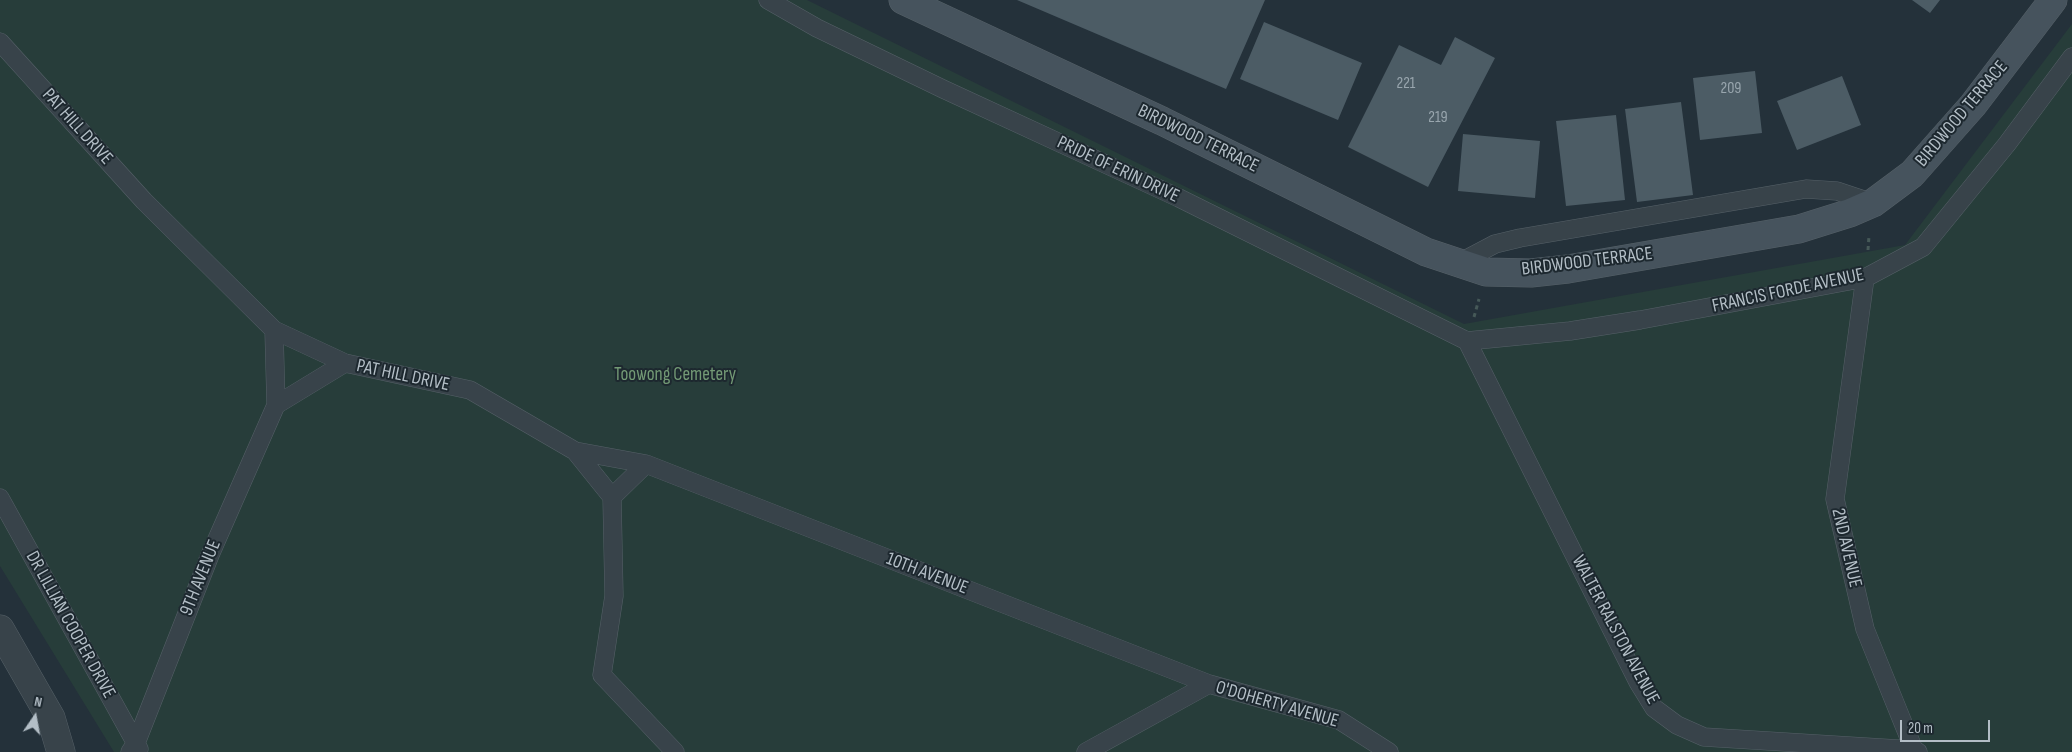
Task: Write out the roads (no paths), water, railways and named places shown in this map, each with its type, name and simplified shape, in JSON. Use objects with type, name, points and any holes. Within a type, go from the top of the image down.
[{"type":"main road","name":"BIRDWOOD TERRACE","points":[[903,0],[1162,121],[1426,252],[1486,272],[1531,272],[1568,269],[1799,229],[1850,213],[1873,203],[1912,174],[1973,104],[2053,0]]},
{"type":"street","points":[[0,629],[51,718],[61,752]]},
{"type":"lane","name":"PRIDE OF ERIN DRIVE","points":[[768,0],[817,28],[926,81],[1179,198],[1467,341]]},
{"type":"lane","name":"PAT HILL DRIVE","points":[[0,42],[144,201],[274,330],[345,364],[470,390],[575,451],[612,497]]},
{"type":"lane","name":"FRANCIS FORDE AVENUE","points":[[1467,341],[1570,331],[1640,320],[1864,278],[1923,247],[2007,144],[2072,56]]},
{"type":"lane","points":[[1459,263],[1495,244],[1520,238],[1806,189],[1836,191],[1873,203]]},
{"type":"lane","name":"2ND AVENUE","points":[[1864,278],[1835,499],[1865,629],[1916,751]]},
{"type":"lane","points":[[274,330],[276,405],[345,364]]},
{"type":"lane","name":"WALTER RALSTON AVENUE","points":[[1467,341],[1638,682],[1654,708],[1677,725],[1704,737],[1916,751]]},
{"type":"lane","name":"9TH AVENUE","points":[[135,749],[210,555],[276,405]]},
{"type":"lane","name":"10TH AVENUE","points":[[575,451],[646,464],[1209,684]]},
{"type":"lane","points":[[646,464],[612,497],[614,596],[602,675],[675,752]]},
{"type":"lane","name":"DR LILLIAN COOPER DRIVE","points":[[0,498],[135,749]]},
{"type":"lane","name":"O'DOHERTY AVENUE","points":[[1086,752],[1209,684],[1339,720],[1389,752]]},
{"type":"park label","name":"Toowong Cemetery","points":[[675,375]]}]
